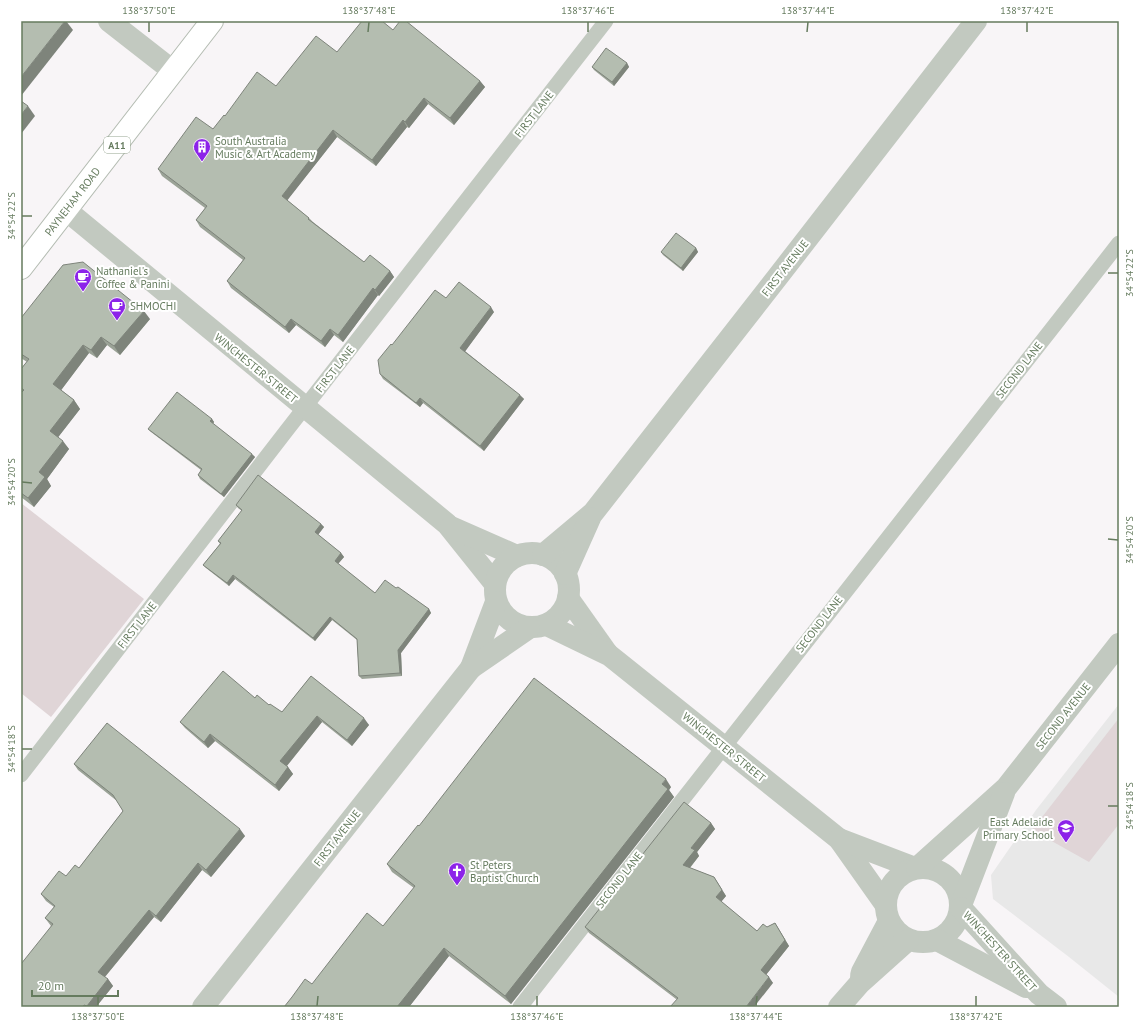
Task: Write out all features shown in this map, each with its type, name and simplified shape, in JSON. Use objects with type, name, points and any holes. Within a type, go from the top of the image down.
[{"type":"main road","name":"PAYNEHAM ROAD","points":[[21,268],[212,21]]},
{"type":"street","points":[[109,21],[173,71]]},
{"type":"street","name":"FIRST AVENUE","points":[[542,555],[592,513],[771,286],[976,21]]},
{"type":"street","name":"WINCHESTER STREET","points":[[66,210],[446,524],[495,593]]},
{"type":"street","name":"FIRST AVENUE","points":[[565,574],[592,513]]},
{"type":"street","name":"WINCHESTER STREET","points":[[446,524],[517,556]]},
{"type":"street","points":[[530,553],[542,555],[552,559],[560,566],[565,574],[569,590],[564,609],[557,618],[538,626],[515,624],[503,615],[495,593],[499,572],[506,563],[517,556],[530,553]]},
{"type":"street","name":"FIRST AVENUE","points":[[471,668],[495,593]]},
{"type":"street","name":"WINCHESTER STREET","points":[[568,598],[609,655],[839,839],[887,912]]},
{"type":"street","name":"WINCHESTER STREET","points":[[538,626],[609,655]]},
{"type":"street","name":"FIRST AVENUE","points":[[203,1007],[471,668],[538,626]]},
{"type":"street","name":"SECOND AVENUE","points":[[916,868],[1006,788],[1119,644]]},
{"type":"street","name":"SECOND AVENUE","points":[[961,906],[1006,788]]},
{"type":"street","name":"WINCHESTER STREET","points":[[839,839],[916,868]]},
{"type":"street","points":[[860,983],[862,972],[887,912],[887,894],[891,885],[897,878],[916,868],[933,869],[948,876],[957,889],[961,906],[957,921],[949,932],[937,940],[928,943],[908,940],[897,932],[887,912]]},
{"type":"street","name":"WINCHESTER STREET","points":[[961,906],[1048,1000]]},
{"type":"street","points":[[839,1007],[860,983],[908,940]]},
{"type":"street","name":"WINCHESTER STREET","points":[[937,940],[1048,1000]]},
{"type":"lane","name":"FIRST LANE","points":[[21,776],[606,21]]},
{"type":"lane","name":"SECOND LANE","points":[[520,1007],[723,746],[1119,243]]},
{"type":"shaded area","points":[[21,503],[144,599],[51,717],[21,693]]},
{"type":"shaded area","name":"East Adelaide Primary School","points":[[1119,704],[1119,997],[993,899],[991,875],[1036,810]]},
{"type":"shaded area","points":[[1119,718],[1119,824],[1089,862],[1032,830]]},
{"type":"building","points":[[21,21],[65,21],[21,77]]},
{"type":"building","points":[[362,21],[382,21],[393,30],[400,21],[406,21],[480,81],[450,118],[424,98],[405,122],[403,120],[372,160],[333,130],[282,196],[309,218],[308,219],[364,262],[370,255],[390,271],[375,290],[373,288],[338,335],[330,329],[321,341],[291,319],[285,327],[227,281],[245,258],[196,220],[207,206],[158,169],[196,117],[213,129],[224,115],[225,116],[257,72],[276,86],[316,36],[337,52]]},
{"type":"building","points":[[606,48],[627,63],[612,82],[592,67]]},
{"type":"building","points":[[21,101],[28,106],[21,115]]},
{"type":"building","points":[[676,233],[696,248],[681,268],[661,252]]},
{"type":"building","points":[[83,262],[144,311],[114,346],[101,337],[91,350],[83,345],[53,384],[74,400],[50,431],[63,441],[39,472],[45,477],[28,498],[21,493],[21,393],[24,390],[21,388],[21,369],[29,359],[21,354],[21,318],[63,265]]},
{"type":"building","points":[[459,282],[491,307],[460,348],[520,395],[480,446],[420,398],[416,403],[380,374],[378,360],[391,344],[392,345],[435,290],[446,298]]},
{"type":"building","points":[[177,392],[212,419],[210,421],[252,454],[221,494],[198,475],[202,469],[148,429]]},
{"type":"building","points":[[258,475],[321,524],[315,532],[341,553],[335,561],[375,593],[385,580],[396,588],[398,587],[429,609],[398,650],[400,673],[359,676],[357,639],[330,617],[313,638],[233,575],[227,583],[203,565],[221,543],[218,541],[242,510],[236,505]]},
{"type":"building","points":[[223,671],[255,698],[257,695],[269,705],[270,704],[282,712],[311,676],[364,718],[347,740],[317,716],[280,761],[288,767],[275,785],[210,734],[204,742],[180,722]]},
{"type":"building","points":[[534,678],[666,779],[662,784],[668,789],[505,996],[444,948],[397,1007],[284,1007],[305,979],[312,984],[367,913],[383,926],[415,886],[387,864],[418,825],[419,826]]},
{"type":"building","points":[[107,723],[240,829],[206,870],[198,863],[156,916],[149,910],[98,972],[108,979],[87,1006],[21,1007],[21,964],[53,924],[45,918],[55,906],[41,894],[59,871],[66,876],[75,865],[79,868],[123,811],[113,795],[74,764]]},
{"type":"building","points":[[684,802],[711,823],[691,848],[695,850],[683,865],[714,877],[722,890],[716,897],[757,931],[763,924],[767,927],[775,923],[785,940],[761,970],[769,977],[746,1007],[670,1007],[678,998],[585,927]]},
{"type":"place","name":"South Australia Music & Art Academy","points":[[202,162]]},
{"type":"place","name":"Nathaniel's Coffee & Panini","points":[[83,292]]},
{"type":"place","name":"SHMOCHI","points":[[117,321]]},
{"type":"place","name":"East Adelaide Primary School","points":[[1066,843]]},
{"type":"place","name":"St Peters Baptist Church","points":[[457,886]]}]
